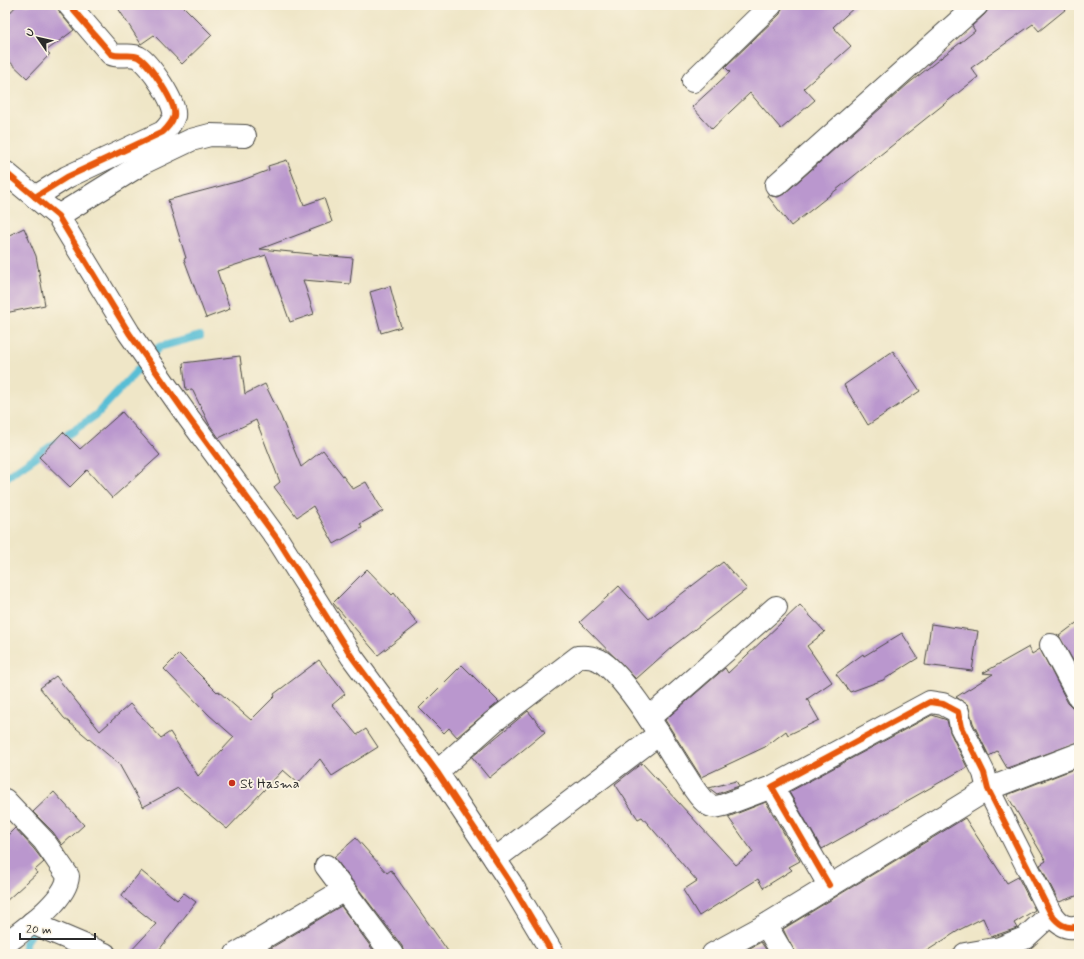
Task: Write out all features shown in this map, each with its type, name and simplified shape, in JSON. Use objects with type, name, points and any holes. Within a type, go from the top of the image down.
[{"type":"street","points":[[35,197],[67,177],[163,132],[170,125],[174,115],[173,104],[149,68],[137,57],[126,55],[118,57],[111,54],[69,5]]},
{"type":"street","points":[[693,81],[771,5]]},
{"type":"street","points":[[776,185],[916,58],[977,5]]},
{"type":"street","points":[[58,216],[145,162],[191,140],[210,135],[245,136]]},
{"type":"street","points":[[5,172],[58,216],[130,333],[278,540],[352,656],[437,772],[495,859],[553,954]]},
{"type":"street","points":[[495,859],[654,726],[776,607]]},
{"type":"street","points":[[1051,645],[1079,697]]},
{"type":"street","points":[[437,772],[493,722],[578,657],[593,657],[601,661],[616,675],[654,726],[698,793],[706,803],[711,806],[724,805],[772,787],[930,702],[943,704],[958,712],[961,727],[984,773],[988,788],[1050,914],[1056,922],[1065,927],[1079,926]]},
{"type":"street","points":[[713,954],[766,925],[988,788],[1079,754]]},
{"type":"street","points":[[772,787],[829,885]]},
{"type":"street","points":[[5,800],[44,841],[68,876],[68,883],[39,927],[5,944]]},
{"type":"street","points":[[326,866],[392,954]]},
{"type":"street","points":[[236,954],[344,890]]},
{"type":"street","points":[[965,954],[1000,948],[1024,938],[1050,914]]},
{"type":"street","points":[[766,925],[783,954]]},
{"type":"street","points":[[39,927],[105,954]]},
{"type":"building","points":[[17,5],[57,5],[60,13],[74,30],[46,51],[50,54],[27,78],[5,57],[5,18]]},
{"type":"building","points":[[116,5],[182,5],[212,35],[182,64],[154,35],[141,44]]},
{"type":"building","points":[[783,5],[857,5],[833,27],[851,46],[804,88],[815,100],[781,129],[750,93],[712,129],[692,107],[730,72],[725,67],[780,14]]},
{"type":"building","points":[[991,5],[1071,5],[1039,31],[1033,24],[971,68],[978,77],[791,226],[767,195],[778,197],[784,194],[908,84],[975,31],[972,26],[985,14]]},
{"type":"building","points":[[287,160],[304,205],[324,198],[332,222],[260,249],[353,258],[350,284],[303,280],[314,314],[290,322],[266,255],[217,271],[230,309],[206,318],[184,259],[186,258],[168,200],[243,180],[269,170],[268,166]]},
{"type":"building","points":[[24,228],[36,256],[45,305],[5,313],[5,237]]},
{"type":"building","points":[[390,286],[401,327],[381,333],[370,292]]},
{"type":"building","points":[[893,351],[920,391],[868,425],[844,385]]},
{"type":"building","points":[[240,356],[245,394],[265,384],[281,417],[301,467],[323,450],[353,489],[366,482],[383,511],[360,524],[362,528],[334,544],[313,506],[297,517],[274,487],[280,482],[256,420],[219,438],[209,424],[192,389],[186,390],[183,363]]},
{"type":"building","points":[[122,412],[160,455],[112,498],[87,470],[70,487],[39,457],[63,432],[80,449]]},
{"type":"building","points":[[723,562],[747,589],[673,646],[636,679],[580,622],[619,586],[649,619]]},
{"type":"building","points":[[367,569],[392,595],[394,593],[418,624],[378,655],[333,603]]},
{"type":"building","points":[[800,605],[825,632],[807,646],[832,682],[807,699],[819,720],[788,735],[786,731],[765,747],[701,777],[665,720],[725,668],[728,673]]},
{"type":"building","points":[[1079,621],[1079,671],[1059,636]]},
{"type":"building","points":[[931,624],[978,631],[972,671],[925,665]]},
{"type":"building","points":[[902,633],[918,658],[883,680],[850,692],[836,674],[863,654],[864,656]]},
{"type":"building","points":[[1029,647],[1032,654],[1040,649],[1068,703],[1073,708],[1079,709],[1079,742],[1007,768],[997,751],[989,756],[973,723],[968,705],[956,697],[993,674],[983,673]]},
{"type":"building","points":[[179,654],[217,692],[218,691],[251,720],[275,696],[274,694],[319,660],[345,694],[332,705],[357,735],[366,729],[378,747],[332,776],[320,759],[298,783],[283,770],[227,829],[178,788],[143,807],[119,764],[64,718],[40,688],[56,676],[100,731],[130,704],[161,738],[170,732],[198,776],[234,737],[209,715],[164,669]]},
{"type":"building","points":[[462,665],[499,702],[457,737],[449,728],[444,733],[419,708]]},
{"type":"building","points":[[528,711],[545,732],[489,778],[472,757]]},
{"type":"building","points":[[932,715],[947,720],[950,732],[967,767],[822,849],[789,792]]},
{"type":"building","points":[[642,763],[736,865],[753,852],[728,817],[766,802],[800,861],[789,867],[792,870],[763,888],[758,879],[699,916],[683,890],[697,881],[642,817],[638,819],[615,784]]},
{"type":"building","points":[[1079,767],[1079,895],[1059,902],[1040,865],[1046,861],[1007,795]]},
{"type":"building","points":[[736,781],[739,786],[717,794],[709,788]]},
{"type":"building","points":[[54,792],[84,825],[62,845],[53,832],[33,812]]},
{"type":"building","points":[[965,818],[1007,883],[1018,877],[1035,910],[1014,923],[1017,928],[991,937],[983,918],[961,929],[922,954],[795,954],[783,929]]},
{"type":"building","points":[[15,828],[44,862],[35,870],[37,873],[5,902],[5,838]]},
{"type":"building","points":[[356,838],[387,873],[391,870],[450,954],[404,954],[402,946],[334,857]]},
{"type":"building","points":[[141,871],[177,900],[184,893],[196,902],[156,954],[128,954],[156,924],[121,896]]},
{"type":"building","points":[[341,906],[376,954],[261,954]]},
{"type":"building","points":[[761,942],[769,954],[739,954]]},
{"type":"waterway","points":[[5,478],[96,415],[159,347],[200,336]]},
{"type":"waterway","points":[[25,954],[25,942],[31,935]]},
{"type":"cycle path","points":[[35,197],[67,177],[163,132],[171,123],[174,116],[174,110],[167,94],[149,67],[138,57],[128,55],[118,56],[111,54],[69,5]]},
{"type":"cycle path","points":[[5,172],[58,216],[129,333],[278,540],[352,657],[437,772],[510,882],[553,954]]},
{"type":"cycle path","points":[[829,885],[772,787],[930,702],[943,704],[958,712],[961,727],[984,773],[988,789],[1051,914],[1056,921],[1066,927],[1079,926]]},
{"type":"place","name":"St Hasma","points":[[232,783]]}]
